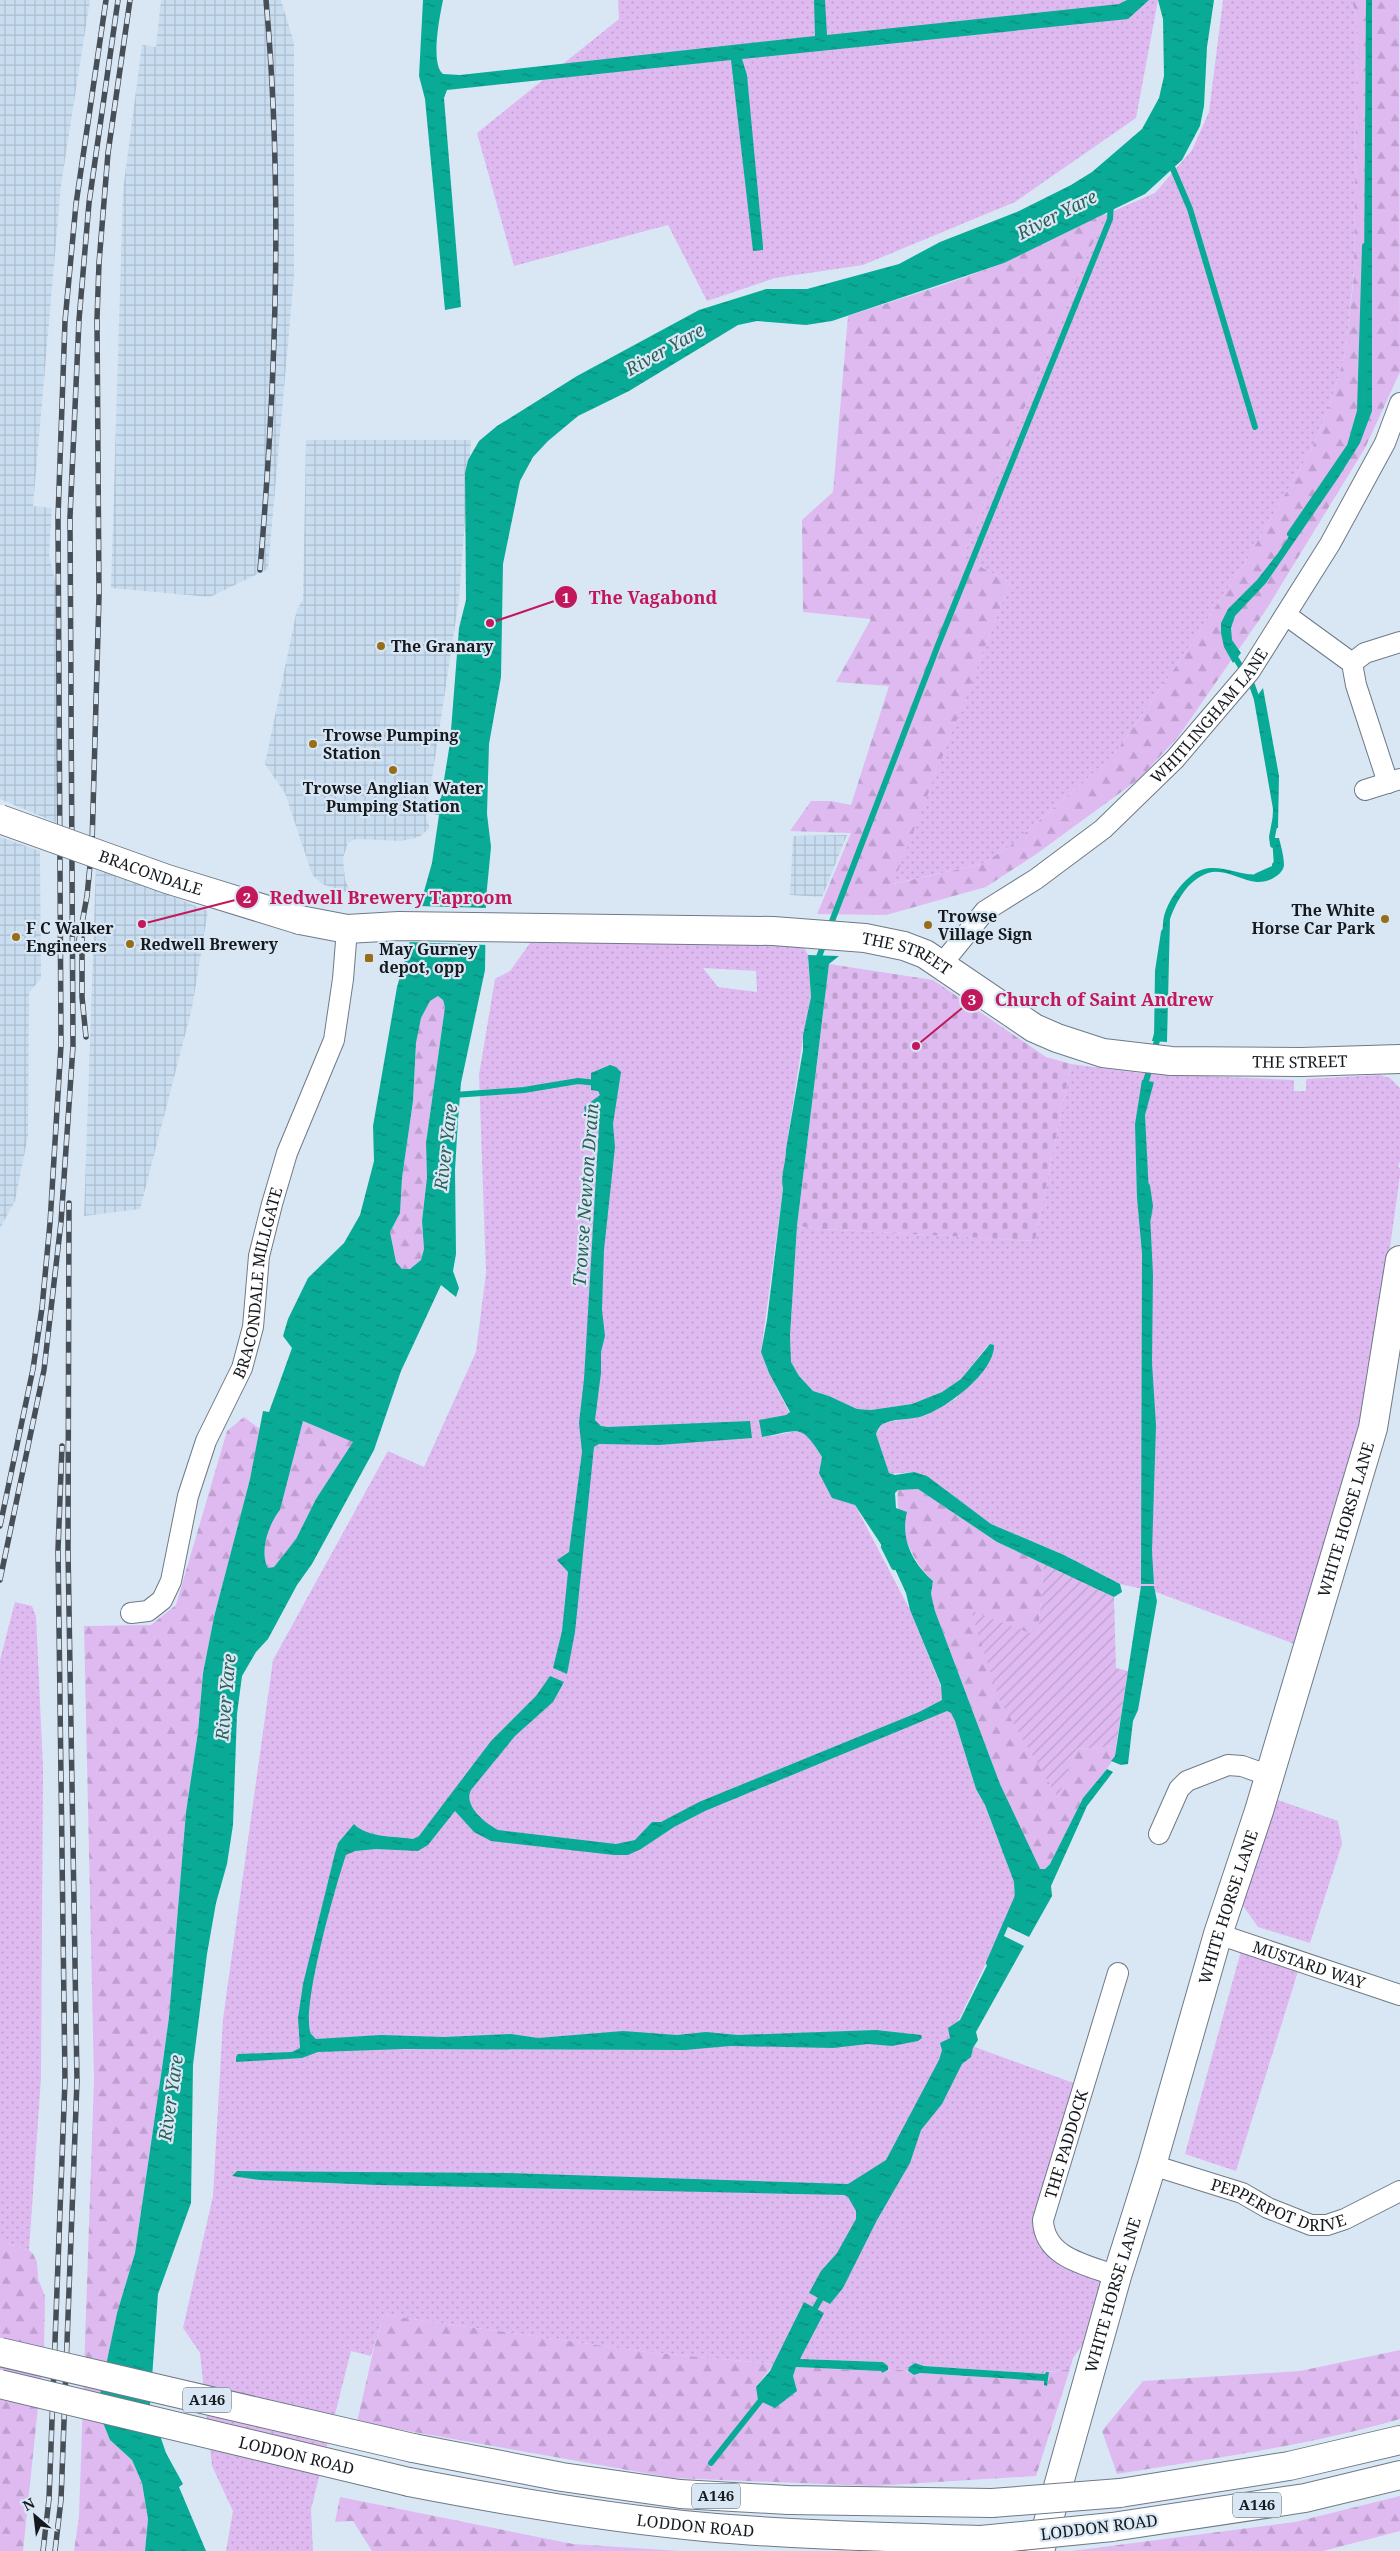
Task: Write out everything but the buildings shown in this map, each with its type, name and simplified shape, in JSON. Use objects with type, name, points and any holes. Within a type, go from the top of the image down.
[{"type":"main road","name":"BRACONDALE","points":[[0,819],[167,879],[300,920],[347,929],[413,926],[511,928]]},
{"type":"main road","name":"THE STREET","points":[[511,928],[773,931],[865,938],[904,946],[925,954],[1034,1028],[1057,1038],[1103,1053],[1132,1058],[1171,1061],[1359,1062],[1400,1059]]},
{"type":"main road","name":"WHITE HORSE LANE","points":[[1040,2551],[1117,2276],[1152,2165],[1218,1934],[1270,1776],[1373,1428],[1400,1260]]},
{"type":"main road","name":"LODDON ROAD","points":[[0,2352],[413,2448],[562,2477],[680,2494],[788,2500],[992,2503],[1120,2493],[1288,2466],[1400,2440]]},
{"type":"main road","name":"LODDON ROAD","points":[[0,2384],[409,2482],[558,2509],[704,2527],[811,2534],[981,2540],[1112,2527],[1305,2498],[1400,2475]]},
{"type":"street","name":"WHITLINGHAM LANE","points":[[941,965],[985,911],[1036,880],[1103,829],[1175,759],[1246,675],[1330,544],[1385,443],[1400,403]]},
{"type":"street","points":[[1286,615],[1352,663],[1356,685],[1394,781],[1365,790]]},
{"type":"street","points":[[1352,663],[1365,653],[1400,642]]},
{"type":"street","name":"BRACONDALE MILLGATE","points":[[132,1613],[148,1611],[162,1600],[168,1587],[188,1496],[206,1441],[242,1368],[253,1327],[259,1256],[272,1204],[288,1153],[334,1040],[343,979],[347,929]]},
{"type":"street","points":[[1159,1834],[1179,1788],[1186,1781],[1228,1764],[1242,1766],[1270,1776]]},
{"type":"street","name":"MUSTARD WAY","points":[[1218,1934],[1400,1995]]},
{"type":"street","name":"THE PADDOCK","points":[[1117,2276],[1060,2254],[1049,2244],[1044,2233],[1044,2220],[1118,1973]]},
{"type":"street","name":"PEPPERPOT DRIVE","points":[[1152,2165],[1242,2193],[1268,2208],[1311,2225],[1327,2225],[1346,2219],[1400,2192]]},
{"type":"shaded area","points":[[0,0],[90,0],[61,185],[33,506],[52,508],[49,555],[59,598],[57,823],[0,799]]},
{"type":"shaded area","points":[[161,0],[281,0],[294,43],[294,276],[268,569],[210,597],[111,588],[123,190],[142,45],[156,47]]},
{"type":"shaded area","points":[[306,440],[471,440],[459,599],[426,818],[430,828],[419,837],[401,841],[356,839],[348,843],[343,858],[345,880],[352,894],[322,884],[312,874],[285,793],[265,764],[297,609],[303,600]]},
{"type":"shaded area","points":[[847,835],[822,897],[790,895],[793,836]]},
{"type":"shaded area","points":[[0,837],[40,851],[41,978],[29,993],[28,1136],[15,1201],[0,1228]]},
{"type":"shaded area","points":[[96,865],[208,911],[192,1008],[140,1209],[84,1216]]},
{"type":"green space","points":[[618,0],[1158,0],[1136,118],[1015,202],[863,265],[775,278],[707,301],[668,225],[514,266],[477,133],[619,19]]},
{"type":"green space","points":[[1223,0],[1352,0],[1357,21],[1354,270],[1345,355],[1329,407],[1312,448],[1246,561],[1177,665],[1113,756],[1010,846],[982,864],[892,884],[1010,583],[963,557],[1104,215],[1155,193],[1192,150],[1209,112]]},
{"type":"green space","points":[[1352,0],[1399,0],[1400,372],[1365,448],[1264,613],[1178,737],[1139,779],[1035,855],[986,887],[886,915],[817,914],[851,833],[790,831],[811,801],[831,801],[851,805],[889,686],[836,682],[871,619],[803,612],[802,520],[833,492],[848,316],[1004,263],[1105,213],[963,557],[1010,583],[893,884],[982,864],[1010,846],[1113,756],[1177,665],[1246,561],[1312,448],[1329,407],[1345,355],[1354,275],[1357,21]]},
{"type":"green space","points":[[659,939],[804,947],[808,955],[811,997],[804,1031],[799,1028],[804,1032],[786,1149],[782,1179],[783,1189],[761,1352],[769,1373],[791,1416],[762,1437],[798,1432],[808,1437],[822,1457],[819,1473],[855,1505],[910,1610],[955,1721],[976,1789],[984,1803],[1014,1882],[1015,1903],[950,2038],[1079,2085],[1036,2226],[1106,2276],[1095,2328],[1073,2358],[1070,2369],[1046,2372],[1045,2374],[915,2364],[909,2367],[908,2371],[888,2370],[888,2366],[883,2362],[800,2359],[804,2302],[774,2364],[647,2352],[384,2315],[371,2356],[351,2351],[311,2509],[313,2551],[226,2551],[233,2511],[212,2466],[200,2353],[183,2328],[213,2196],[223,2019],[273,1660],[388,1451],[424,1467],[476,1352],[486,1273],[479,1075],[495,979],[510,971],[530,943]],"holes":[[[703,968],[756,971],[757,992],[718,987]]]},
{"type":"green space","points":[[829,964],[933,980],[1046,1057],[1071,1064],[1035,1241],[797,1226]]},
{"type":"green space","points":[[438,996],[443,1000],[445,1007],[426,1143],[427,1176],[422,1221],[424,1249],[421,1260],[410,1269],[402,1269],[396,1262],[390,1232],[400,1213],[402,1178],[413,1101],[416,1043],[421,1018],[430,1001]]},
{"type":"green space","points":[[1071,1064],[1139,1073],[1294,1080],[1294,1091],[1306,1091],[1306,1079],[1380,1075],[1390,1078],[1400,1088],[1400,1161],[1398,1167],[1400,1168],[1400,1176],[1365,1425],[1297,1645],[1156,1592],[1120,1584],[1064,1555],[991,1524],[914,1472],[889,1474],[876,1434],[883,1423],[924,1416],[957,1398],[989,1344],[961,1379],[942,1392],[912,1404],[871,1410],[857,1409],[813,1391],[799,1376],[791,1362],[790,1336],[797,1226],[1035,1241]]},
{"type":"green space","points":[[244,1417],[260,1429],[250,1479],[214,1617],[203,1673],[198,1732],[186,1812],[169,2017],[163,2061],[135,2253],[117,2313],[97,2408],[110,2440],[132,2460],[142,2483],[148,2519],[145,2551],[74,2551],[79,2517],[94,2079],[84,1626],[151,1625],[176,1605],[227,1431]]},
{"type":"green space","points":[[303,1421],[354,1442],[316,1499],[296,1539],[274,1567],[268,1568],[265,1561],[266,1538],[272,1522],[280,1510]]},
{"type":"green space","points":[[918,1489],[997,1542],[1044,1564],[1038,1637],[971,1612],[1058,1797],[1076,1749],[1116,1746],[1115,1756],[1107,1769],[1083,1798],[1050,1864],[1045,1869],[1040,1869],[1035,1863],[1000,1784],[935,1611],[931,1594],[933,1581],[917,1562],[906,1539],[899,1514],[898,1490]]},
{"type":"green space","points":[[1044,1564],[1114,1597],[1116,1668],[1128,1671],[1116,1746],[1076,1749],[1058,1798],[999,1699],[971,1611],[1038,1636]]},
{"type":"green space","points":[[15,1602],[32,1606],[36,1616],[43,1768],[41,2078],[29,2250],[0,2241],[0,1660]]},
{"type":"green space","points":[[1272,1798],[1338,1821],[1342,1844],[1310,1943],[1258,1927],[1241,1903]]},
{"type":"green space","points":[[1241,1951],[1299,1968],[1236,2171],[1185,2154]]},
{"type":"green space","points":[[0,2241],[29,2250],[33,2254],[37,2262],[38,2279],[45,2296],[44,2349],[23,2551],[0,2551]]},
{"type":"green space","points":[[384,2315],[647,2352],[774,2364],[756,2387],[793,2376],[796,2367],[881,2371],[882,2373],[898,2370],[907,2371],[914,2375],[920,2373],[1044,2381],[1044,2385],[1047,2385],[1049,2372],[1070,2369],[1036,2476],[873,2486],[673,2478],[357,2422],[374,2348]]},
{"type":"green space","points":[[1400,2350],[1400,2419],[1295,2444],[1117,2474],[1102,2431],[1143,2381],[1300,2371]]},
{"type":"green space","points":[[1400,2496],[1400,2531],[1323,2551],[1072,2551],[1295,2522]]},
{"type":"green space","points":[[340,2497],[573,2544],[680,2551],[372,2551],[353,2521],[335,2522]]},
{"type":"water","points":[[423,0],[443,0],[436,50],[439,69],[443,74],[460,75],[815,36],[814,0],[825,0],[827,35],[1119,4],[1127,0],[1149,0],[1128,19],[742,59],[747,75],[763,250],[753,251],[731,60],[447,90],[444,98],[461,307],[445,310],[425,99],[419,76]]},
{"type":"water","name":"River Yare","points":[[1158,0],[1214,0],[1207,47],[1204,106],[1200,126],[1182,160],[1145,194],[1004,263],[832,321],[806,325],[757,321],[738,325],[629,391],[578,416],[548,441],[533,457],[520,481],[503,564],[501,677],[489,744],[487,814],[491,847],[486,899],[485,970],[461,1083],[458,1120],[455,1170],[456,1254],[453,1271],[459,1288],[456,1297],[441,1285],[401,1371],[374,1450],[312,1564],[297,1585],[268,1639],[256,1652],[242,1676],[237,1714],[233,1825],[227,1864],[216,1903],[207,1954],[193,2065],[191,2203],[158,2294],[150,2406],[166,2453],[183,2484],[179,2487],[206,2551],[145,2551],[148,2519],[142,2483],[132,2460],[110,2440],[97,2408],[117,2313],[135,2253],[163,2061],[169,2017],[186,1812],[198,1732],[203,1673],[214,1617],[250,1479],[263,1411],[269,1412],[292,1348],[283,1336],[288,1319],[308,1278],[344,1243],[360,1215],[374,1161],[373,1126],[397,987],[432,863],[439,815],[434,814],[430,809],[441,798],[450,743],[459,628],[466,600],[465,473],[468,460],[479,441],[497,426],[577,376],[699,310],[766,289],[807,289],[899,264],[940,242],[1019,211],[1071,185],[1092,172],[1142,129],[1159,98],[1164,76],[1163,19]],"holes":[[[438,996],[443,1000],[445,1007],[426,1143],[427,1177],[422,1221],[424,1249],[421,1260],[410,1269],[402,1269],[396,1262],[390,1232],[400,1213],[402,1178],[413,1101],[416,1043],[421,1018],[430,1001]],[[303,1421],[353,1442],[316,1499],[296,1539],[274,1567],[268,1568],[265,1561],[266,1538],[272,1522],[280,1510]]]},
{"type":"water","points":[[1366,0],[1372,0],[1372,411],[1360,443],[1338,478],[1266,583],[1235,616],[1231,628],[1232,640],[1241,653],[1233,663],[1224,647],[1221,633],[1221,623],[1228,609],[1257,580],[1278,553],[1353,440],[1363,410]]},
{"type":"water","points":[[1263,688],[1279,776],[1278,828],[1272,828],[1273,809],[1254,700]]},
{"type":"water","points":[[1272,838],[1279,838],[1284,865],[1281,872],[1269,880],[1257,882],[1227,873],[1214,872],[1201,876],[1184,891],[1170,919],[1167,1042],[1152,1041],[1159,1006],[1163,920],[1171,899],[1192,875],[1203,870],[1214,868],[1256,875],[1265,872],[1274,866]]},
{"type":"water","points":[[808,955],[839,956],[829,964],[797,1226],[790,1336],[791,1362],[799,1376],[813,1391],[857,1409],[871,1410],[912,1404],[942,1392],[961,1379],[990,1344],[994,1345],[987,1366],[968,1388],[956,1397],[933,1412],[923,1416],[890,1421],[879,1427],[876,1434],[889,1473],[895,1475],[914,1472],[927,1476],[991,1524],[1064,1555],[1120,1584],[1122,1592],[1114,1597],[997,1542],[918,1489],[898,1490],[895,1493],[896,1508],[907,1512],[905,1532],[910,1550],[914,1559],[933,1581],[931,1594],[935,1611],[1000,1784],[1040,1869],[1045,1869],[1050,1864],[1083,1798],[1107,1769],[1113,1772],[1087,1806],[1051,1886],[1052,1896],[1029,1937],[1006,1926],[1015,1903],[1014,1882],[985,1805],[976,1789],[955,1721],[951,1713],[947,1711],[705,1811],[628,1855],[491,1841],[474,1832],[455,1811],[428,1845],[418,1851],[376,1849],[355,1851],[346,1855],[321,1946],[310,2000],[309,2021],[311,2034],[316,2039],[381,2035],[444,2037],[511,2034],[538,2038],[623,2031],[677,2035],[706,2032],[738,2035],[876,2030],[921,2035],[922,2038],[918,2041],[892,2046],[868,2044],[833,2048],[730,2046],[685,2050],[404,2049],[318,2052],[302,2058],[236,2062],[238,2054],[292,2052],[300,2048],[298,2018],[303,1984],[338,1843],[354,1824],[366,1832],[382,1836],[413,1839],[419,1836],[491,1741],[536,1696],[550,1676],[564,1682],[553,1702],[515,1736],[471,1790],[470,1802],[487,1823],[498,1830],[616,1844],[635,1840],[652,1822],[661,1822],[699,1802],[919,1712],[942,1700],[941,1685],[910,1610],[906,1593],[890,1558],[855,1505],[832,1498],[819,1473],[822,1457],[815,1446],[809,1438],[798,1432],[792,1431],[762,1437],[759,1420],[786,1415],[790,1412],[769,1373],[761,1352],[767,1320],[786,1149],[803,1050],[803,1035],[811,997]]},
{"type":"water","points":[[610,1065],[616,1067],[621,1072],[613,1124],[615,1147],[604,1250],[602,1310],[605,1336],[601,1352],[601,1373],[595,1420],[601,1426],[608,1427],[750,1421],[752,1438],[659,1445],[599,1444],[594,1447],[575,1632],[567,1674],[553,1668],[562,1631],[568,1572],[557,1560],[569,1552],[582,1452],[579,1423],[584,1379],[599,1125],[598,1115],[585,1112],[584,1107],[600,1095],[598,1091],[591,1090],[591,1073]]},
{"type":"water","points":[[1142,1080],[1154,1082],[1145,1115],[1153,1274],[1152,1363],[1156,1425],[1152,1552],[1154,1584],[1141,1584],[1142,1253],[1137,1198],[1135,1124]]},
{"type":"water","points":[[1141,1586],[1154,1586],[1157,1601],[1138,1710],[1133,1721],[1128,1764],[1121,1765],[1111,1761],[1115,1756]]},
{"type":"water","points":[[1002,1935],[1024,1946],[976,2032],[978,2040],[973,2048],[971,2057],[962,2064],[942,2104],[921,2130],[910,2163],[877,2220],[843,2288],[830,2304],[809,2293],[821,2271],[837,2253],[856,2219],[856,2211],[848,2197],[844,2195],[377,2185],[260,2180],[232,2176],[237,2171],[506,2173],[848,2184],[886,2160],[939,2060],[942,2050],[940,2043],[950,2038],[948,2028],[960,2020]]},
{"type":"water","points":[[804,2302],[824,2313],[800,2359],[883,2362],[888,2366],[888,2370],[882,2373],[881,2371],[796,2367],[793,2376],[797,2391],[775,2408],[758,2400],[756,2387],[770,2371]]},
{"type":"water","points":[[915,2363],[924,2366],[1045,2374],[1049,2372],[1047,2386],[1044,2385],[1044,2381],[920,2373],[914,2375],[908,2371],[909,2367]]},
{"type":"pier","points":[[418,906],[488,908],[488,945],[407,942]]},
{"type":"waterway","points":[[1173,169],[1190,209],[1255,427]]},
{"type":"waterway","points":[[829,929],[938,645],[1110,219],[1111,203]]},
{"type":"waterway","points":[[1290,534],[1350,446],[1360,411],[1365,246]]},
{"type":"waterway","points":[[1233,654],[1252,685],[1259,705]]},
{"type":"waterway","points":[[1273,845],[1272,837],[1275,821]]},
{"type":"waterway","points":[[1257,876],[1275,868],[1275,865]]},
{"type":"waterway","points":[[1154,1053],[1157,1040],[1158,971],[1164,932]]},
{"type":"waterway","points":[[817,962],[825,941]]},
{"type":"waterway","points":[[1144,1087],[1151,1065]]},
{"type":"waterway","name":"Trowse Newton Drain","points":[[454,1095],[524,1090],[578,1081],[597,1083]]},
{"type":"waterway","points":[[1147,1186],[1150,1206],[1148,1218]]},
{"type":"waterway","points":[[884,1547],[894,1567]]},
{"type":"waterway","points":[[989,1963],[1018,1896]]},
{"type":"waterway","points":[[811,2315],[824,2293]]},
{"type":"waterway","points":[[711,2463],[765,2395]]},
{"type":"railway","points":[[0,1526],[33,1369],[42,1308],[50,1223],[61,1045],[58,517],[65,321],[76,204],[106,0]]},
{"type":"railway","points":[[0,1580],[44,1370],[61,1222],[73,1046],[70,517],[79,320],[89,203],[118,0]]},
{"type":"railway","points":[[78,945],[87,896],[92,845],[99,596],[97,319],[99,263],[108,153],[130,0]]},
{"type":"railway","points":[[260,570],[270,428],[276,214],[271,71],[266,0]]},
{"type":"railway","points":[[82,938],[82,997],[86,1037]]},
{"type":"railway","points":[[55,2551],[61,2500],[77,2081],[68,1550],[69,1203]]},
{"type":"railway","points":[[43,2551],[49,2499],[65,2080],[58,1550],[62,1446]]},
{"type":"place","name":"The Vagabond","points":[[490,623]]},
{"type":"place","name":"The Granary","points":[[381,646]]},
{"type":"place","name":"Trowse Pumping Station","points":[[313,744]]},
{"type":"place","name":"Trowse Anglian Water Pumping Station","points":[[393,770]]},
{"type":"place","name":"The White Horse Car Park","points":[[1385,919]]},
{"type":"place","name":"Redwell Brewery Taproom","points":[[142,924]]},
{"type":"place","name":"Trowse Village Sign","points":[[928,925]]},
{"type":"place","name":"F C Walker Engineers","points":[[16,937]]},
{"type":"place","name":"Redwell Brewery","points":[[130,944]]},
{"type":"place","name":"May Gurney depot, opp","points":[[369,958]]},
{"type":"place","name":"Church of Saint Andrew","points":[[916,1046]]}]
